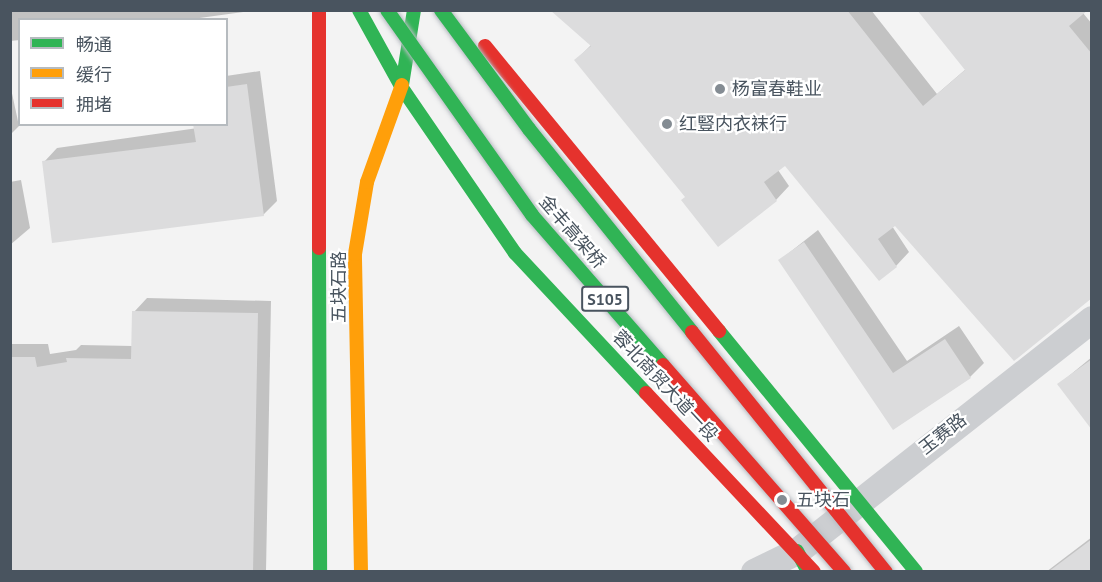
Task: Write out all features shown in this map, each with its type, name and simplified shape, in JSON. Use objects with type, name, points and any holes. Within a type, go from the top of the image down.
[{"type":"main road","name":"五块石路","points":[[319,10],[320,572]]},
{"type":"main road","name":"蓉北商贸大道一段","points":[[359,10],[402,88],[515,252],[814,572]]},
{"type":"main road","name":"金丰高架桥","points":[[387,10],[532,215],[844,572]]},
{"type":"main road","name":"五块石路","points":[[362,572],[355,254],[367,182],[402,88],[414,10]]},
{"type":"main road","name":"金丰高架桥","points":[[441,10],[529,129],[886,572]]},
{"type":"main road","points":[[456,10],[916,572]]},
{"type":"street","name":"玉赛路","points":[[754,572],[802,561],[858,501],[1092,319]]},
{"type":"building","points":[[550,10],[847,10],[923,106],[965,70],[917,10],[1088,10],[1069,26],[1092,54],[1092,298],[1014,361],[895,226],[878,239],[897,267],[879,281],[785,166],[764,182],[777,201],[718,247],[681,200],[685,197],[574,60],[591,46]]},
{"type":"building","points":[[247,84],[264,216],[52,243],[42,161],[196,142],[193,126],[228,126],[228,87]]},
{"type":"building","points":[[804,242],[893,373],[945,339],[971,378],[893,430],[778,260]]},
{"type":"building","points":[[132,311],[258,313],[253,572],[10,572],[10,357],[35,357],[37,367],[67,362],[66,358],[131,359]]},
{"type":"building","points":[[1092,359],[1092,430],[1057,384]]},
{"type":"building","points":[[1092,539],[1092,572],[1048,572]]},
{"type":"traffic: fast","points":[[359,10],[402,88],[515,253],[646,393]]},
{"type":"traffic: fast","points":[[387,10],[532,215],[663,365]]},
{"type":"traffic: fast","points":[[402,85],[414,10]]},
{"type":"traffic: fast","points":[[441,10],[529,129],[692,332]]},
{"type":"traffic: fast","points":[[319,248],[320,572]]},
{"type":"traffic: fast","points":[[719,331],[916,572]]},
{"type":"traffic: fast","points":[[797,551],[808,572]]},
{"type":"traffic: slow","points":[[361,572],[355,254],[367,182],[402,85]]},
{"type":"traffic: jam","points":[[319,10],[319,248]]},
{"type":"traffic: jam","points":[[485,46],[719,331]]},
{"type":"traffic: jam","points":[[692,332],[886,572]]},
{"type":"traffic: jam","points":[[663,365],[844,572]]},
{"type":"traffic: jam","points":[[646,393],[814,572]]},
{"type":"place","name":"杨富春鞋业","points":[[720,89]]},
{"type":"place","name":"红豎内衣袜行","points":[[667,124]]},
{"type":"place","name":"五块石","points":[[782,500]]}]
